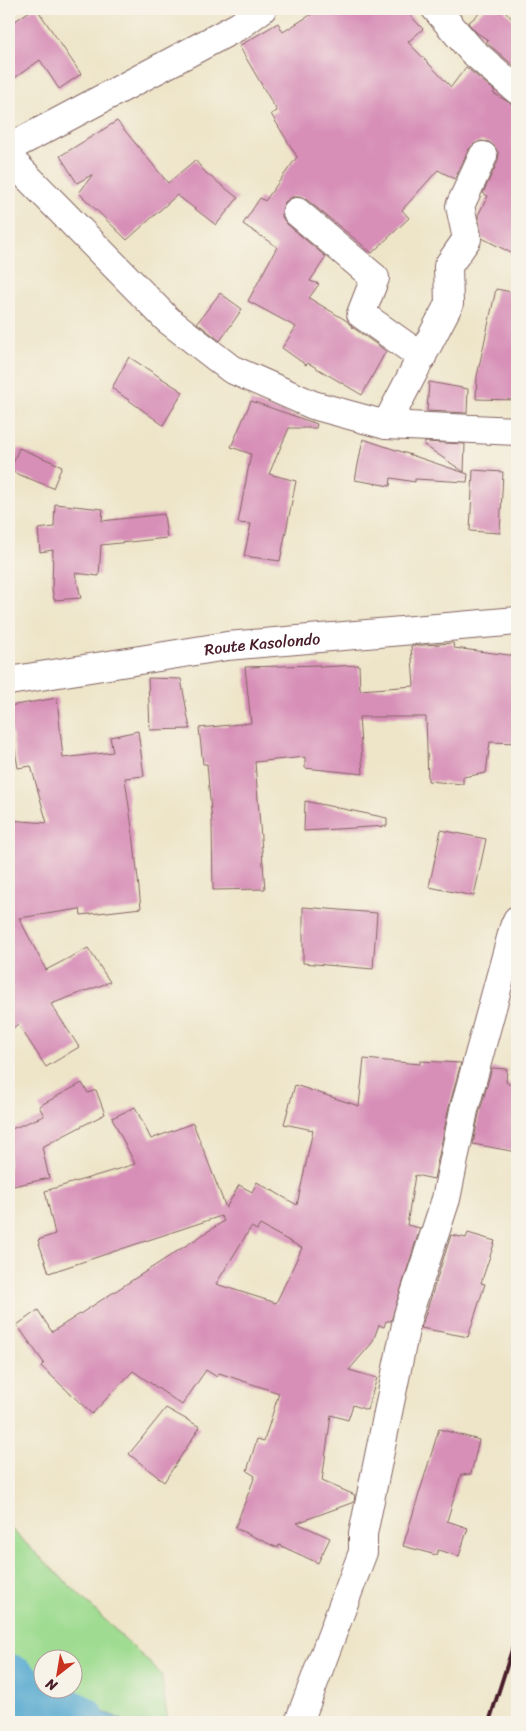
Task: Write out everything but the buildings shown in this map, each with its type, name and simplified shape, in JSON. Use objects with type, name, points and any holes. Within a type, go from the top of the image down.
[{"type":"street","points":[[9,148],[236,17],[262,9]]},
{"type":"street","points":[[436,9],[472,51],[517,90]]},
{"type":"street","points":[[386,425],[449,304],[448,266],[467,239],[460,206],[483,156]]},
{"type":"street","points":[[9,158],[168,320],[231,369],[313,404],[386,425],[517,431]]},
{"type":"street","points":[[297,212],[375,278],[361,314],[422,357]]},
{"type":"street","name":"Route Kasolondo","points":[[9,681],[227,646],[517,621]]},
{"type":"street","points":[[299,1722],[363,1552],[363,1534],[408,1315],[446,1199],[464,1110],[517,920]]},
{"type":"green space","points":[[9,1527],[161,1674],[168,1722],[9,1722]]},
{"type":"water","points":[[28,1697],[110,1714],[126,1722],[58,1722]]},
{"type":"waterway","points":[[9,1682],[28,1697],[78,1722]]},
{"type":"railway","points":[[489,1722],[517,1634]]}]
